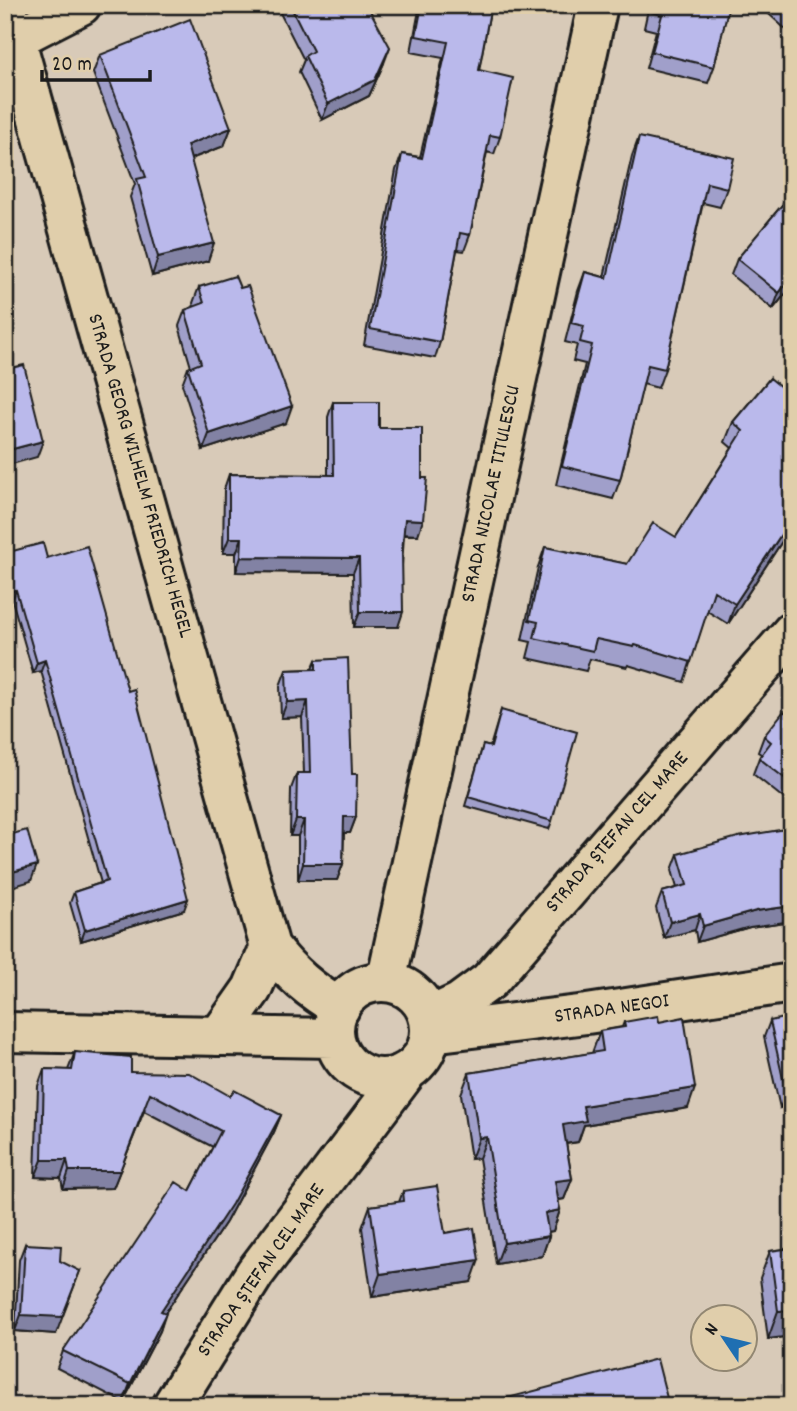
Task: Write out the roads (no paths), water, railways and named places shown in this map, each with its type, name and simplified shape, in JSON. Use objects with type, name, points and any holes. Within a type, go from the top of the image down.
[{"type":"street","points":[[9,29],[81,5]]},
{"type":"street","name":"STRADA NICOLAE TITULESCU","points":[[386,982],[598,5]]},
{"type":"street","name":"STRADA GEORG WILHELM FRIEDRICH HEGEL","points":[[9,29],[271,947],[289,972],[308,989],[337,1023]]},
{"type":"street","name":"STRADA ȘTEFAN CEL MARE","points":[[430,1025],[489,981],[792,632]]},
{"type":"street","points":[[219,1036],[252,989],[271,947]]},
{"type":"street","points":[[386,982],[413,992],[423,1003],[430,1025],[427,1049],[406,1073],[376,1079],[361,1074],[344,1059],[337,1023],[359,988],[386,982]]},
{"type":"street","name":"STRADA NEGOI","points":[[430,1025],[587,1014],[792,983]]},
{"type":"street","points":[[5,1032],[219,1036],[337,1023]]},
{"type":"street","name":"STRADA ȘTEFAN CEL MARE","points":[[172,1406],[255,1273],[406,1073]]}]
